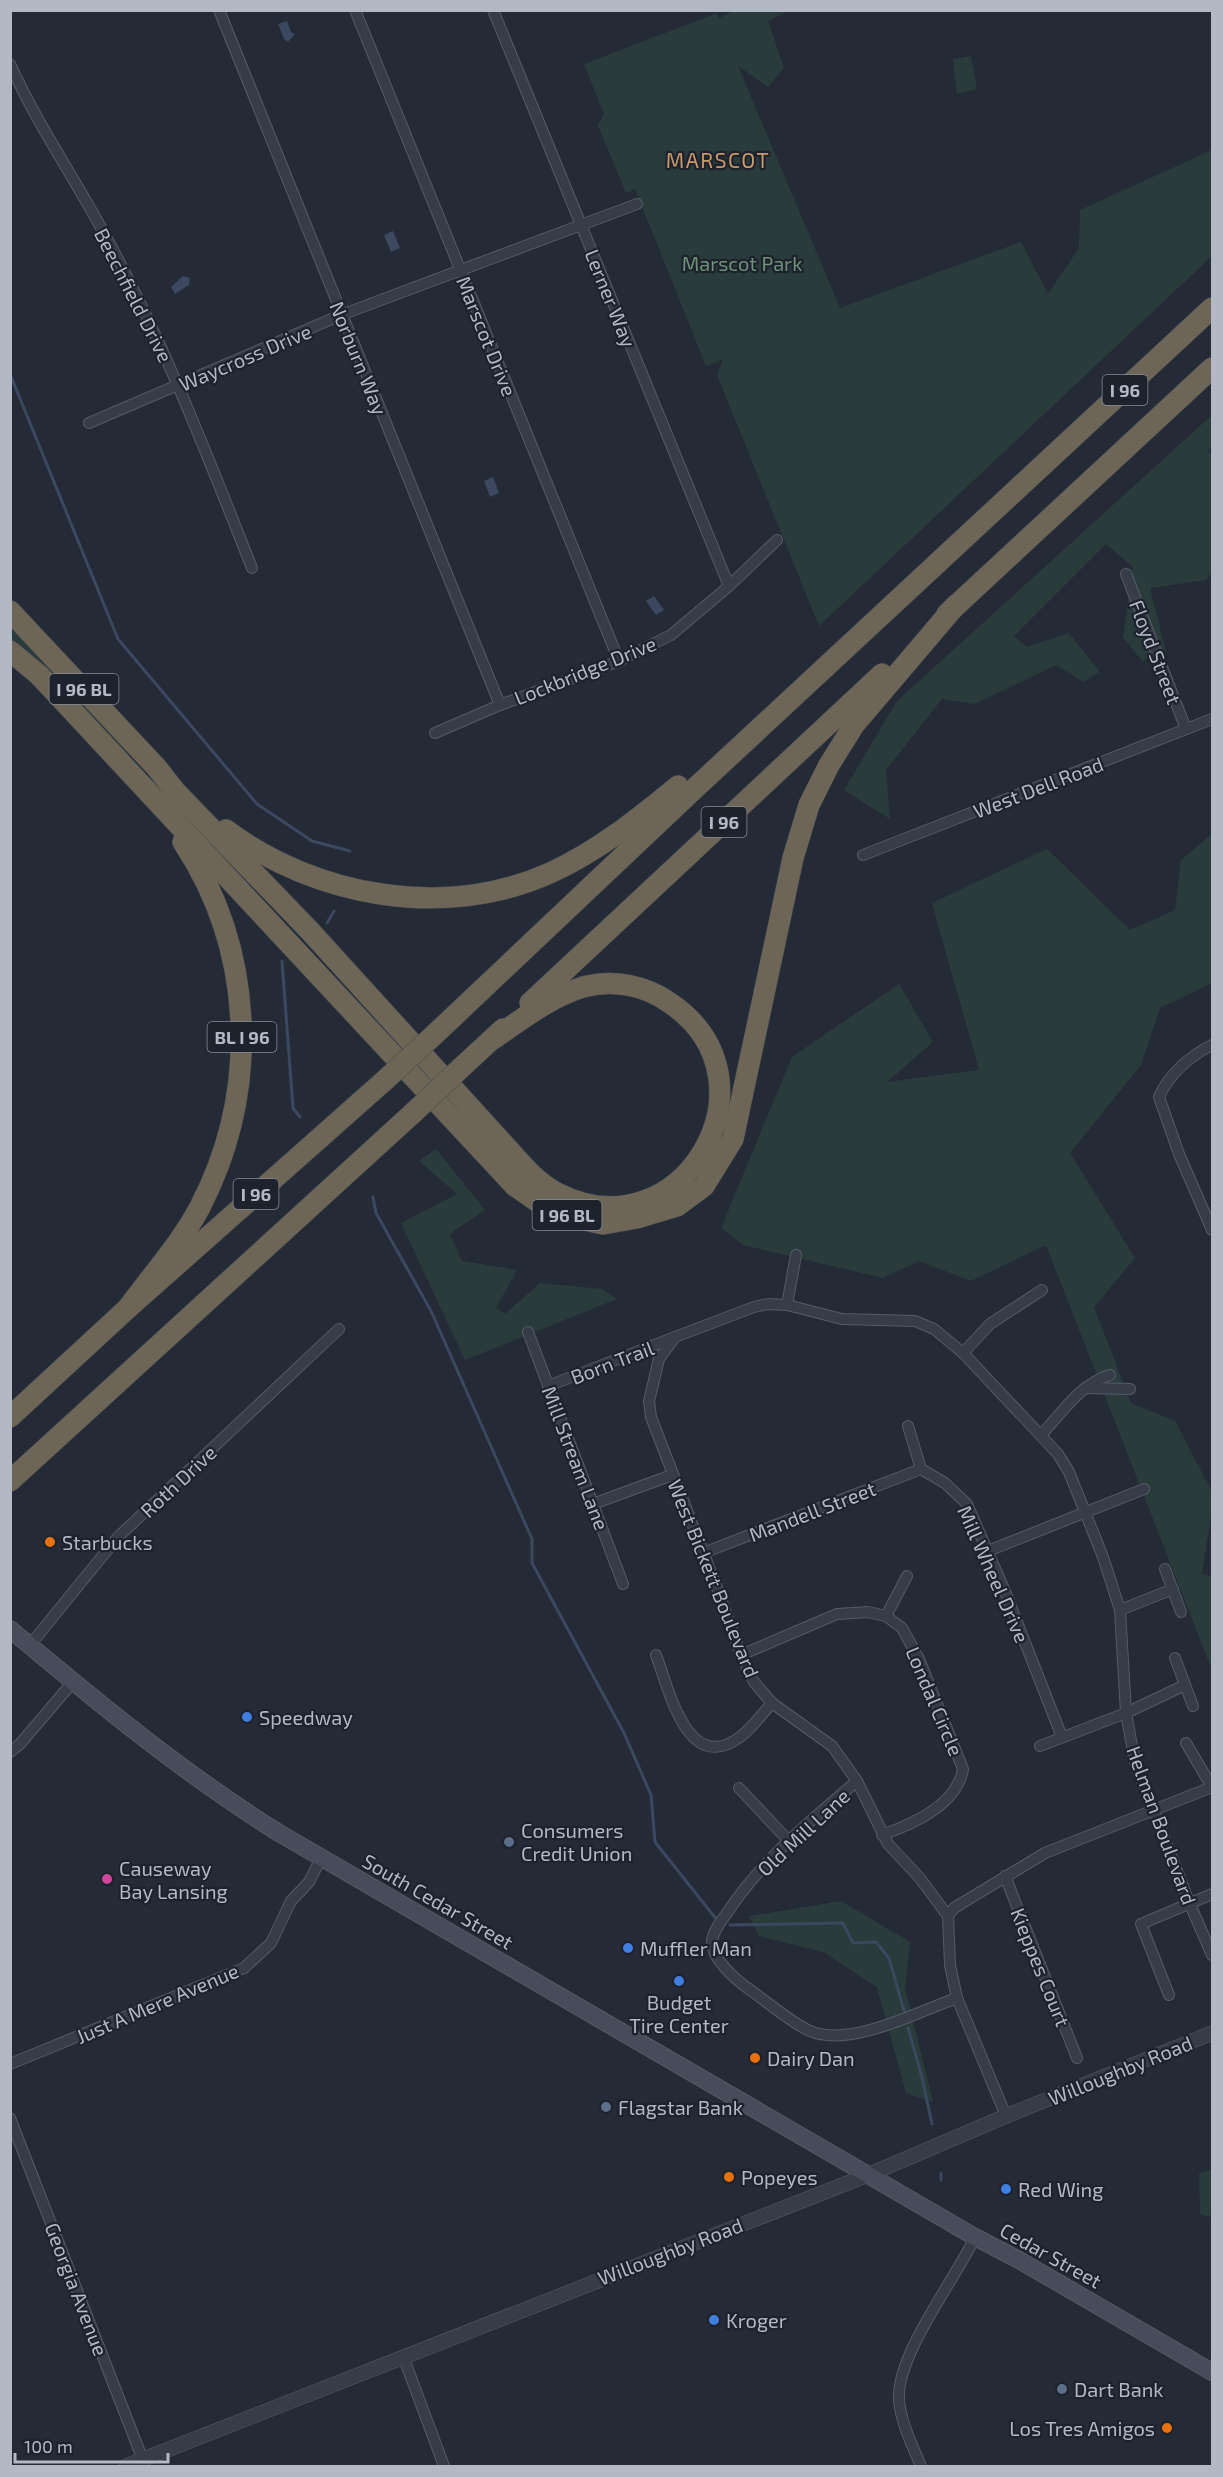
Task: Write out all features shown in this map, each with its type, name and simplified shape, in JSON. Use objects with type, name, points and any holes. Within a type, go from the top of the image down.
[{"type":"highway","name":"I 96","points":[[10,1417],[128,1308],[434,1035],[1212,308]]},
{"type":"highway","name":"I 96","points":[[10,1481],[413,1113],[1212,368]]},
{"type":"highway","name":"I 96 BL","points":[[10,651],[39,675],[515,1186],[548,1209],[603,1224],[637,1218],[677,1206],[704,1186],[724,1156],[733,1138],[793,858],[812,798],[832,759],[854,725],[956,605]]},
{"type":"highway","name":"I 96 BL","points":[[10,611],[157,768],[244,843],[268,858],[308,876],[348,888],[394,895],[445,896],[487,891],[548,874],[601,845],[687,780],[853,642]]},
{"type":"highway","name":"BL I 96","points":[[126,768],[182,840],[209,886],[230,944],[240,996],[242,1041],[236,1102],[220,1161],[208,1189],[182,1235],[128,1308]]},
{"type":"highway","name":"I 96 BL","points":[[157,768],[175,791],[310,931],[510,1151],[550,1189],[578,1201],[596,1205],[620,1206],[639,1202],[660,1194],[681,1180],[696,1164],[710,1141],[718,1116],[720,1099],[715,1060],[691,1020],[657,994],[620,984],[586,986],[550,1002],[492,1039]]},
{"type":"main road","name":"South Cedar Street","points":[[10,1629],[72,1683],[191,1775],[248,1814],[868,2175]]},
{"type":"main road","name":"Cedar Street","points":[[868,2175],[1212,2372]]},
{"type":"street","name":"Norburn Way","points":[[219,10],[500,705]]},
{"type":"street","name":"Marscot Drive","points":[[355,10],[619,661]]},
{"type":"street","name":"Lerner Way","points":[[493,10],[729,586]]},
{"type":"street","name":"Beechfield Drive","points":[[10,64],[43,131],[105,235],[179,386],[252,568]]},
{"type":"street","name":"Waycross Drive","points":[[89,423],[341,315],[637,204]]},
{"type":"street","name":"Lockbridge Drive","points":[[435,733],[500,705],[619,661],[670,635],[729,586],[777,540]]},
{"type":"street","name":"Floyd Street","points":[[1126,574],[1186,729]]},
{"type":"street","name":"West Dell Road","points":[[863,855],[1212,719]]},
{"type":"street","points":[[1212,1045],[1196,1053],[1166,1081],[1159,1097],[1179,1154],[1212,1230]]},
{"type":"street","points":[[675,1337],[754,1307],[768,1304],[787,1305],[796,1255]]},
{"type":"street","points":[[963,1353],[990,1324],[1009,1309],[1042,1290]]},
{"type":"street","name":"Helman Boulevard","points":[[787,1305],[842,1319],[915,1321],[934,1329],[963,1353],[1058,1454],[1069,1472],[1103,1557],[1120,1610],[1126,1713],[1135,1762],[1212,1955]]},
{"type":"street","name":"Roth Drive","points":[[30,1645],[118,1537],[339,1329]]},
{"type":"street","name":"Mill Stream Lane","points":[[528,1332],[623,1584]]},
{"type":"street","name":"Born Trail","points":[[548,1386],[675,1337]]},
{"type":"street","name":"West Bickett Boulevard","points":[[675,1337],[659,1359],[649,1401],[651,1417],[741,1655],[754,1682],[772,1703],[832,1746],[857,1781],[882,1835],[897,1855],[919,1876],[948,1916]]},
{"type":"street","points":[[1041,1435],[1085,1388],[1097,1379],[1110,1375]]},
{"type":"street","points":[[1085,1388],[1130,1389]]},
{"type":"street","points":[[908,1426],[921,1468]]},
{"type":"street","name":"Mill Wheel Drive","points":[[921,1468],[945,1483],[967,1504],[1062,1737]]},
{"type":"street","name":"Mandell Street","points":[[703,1553],[921,1468]]},
{"type":"street","points":[[593,1504],[672,1475]]},
{"type":"street","points":[[988,1551],[1144,1489]]},
{"type":"street","points":[[1165,1569],[1181,1612]]},
{"type":"street","points":[[741,1655],[837,1614],[857,1612],[886,1616],[907,1576]]},
{"type":"street","points":[[1120,1610],[1173,1589]]},
{"type":"street","name":"Londal Circle","points":[[882,1835],[923,1817],[937,1807],[959,1785],[963,1769],[910,1640],[902,1628],[886,1616]]},
{"type":"street","points":[[656,1655],[682,1722],[688,1733],[703,1745],[716,1746],[740,1737],[772,1703]]},
{"type":"street","points":[[1175,1658],[1193,1706]]},
{"type":"street","points":[[10,1752],[20,1744],[72,1683]]},
{"type":"street","points":[[1040,1746],[1126,1713],[1185,1685]]},
{"type":"street","points":[[1006,2116],[957,1998],[950,1965],[948,1916],[954,1908],[1045,1853],[1212,1787],[1186,1743]]},
{"type":"street","name":"Old Mill Lane","points":[[857,1781],[788,1840],[746,1885],[715,1931],[712,1942],[715,1954],[738,1981],[808,2030],[824,2036],[842,2037],[863,2033],[957,1998]]},
{"type":"street","points":[[739,1788],[788,1840]]},
{"type":"street","name":"Just A Mere Avenue","points":[[10,2064],[244,1968],[271,1943],[291,1901],[309,1882],[321,1858]]},
{"type":"street","name":"Kieppes Court","points":[[1005,1876],[1077,2058]]},
{"type":"street","points":[[1169,1995],[1141,1924],[1212,1894]]},
{"type":"street","name":"Willoughby Road","points":[[126,2466],[868,2175],[1006,2116],[1212,2033]]},
{"type":"street","name":"Georgia Avenue","points":[[10,2118],[143,2460]]},
{"type":"street","points":[[921,2466],[901,2413],[899,2399],[901,2381],[923,2328],[960,2267],[975,2237]]},
{"type":"street","points":[[403,2356],[444,2466]]},
{"type":"green space","name":"Marscot Park","points":[[733,11],[787,11],[768,21],[784,68],[768,87],[738,66],[840,308],[1021,242],[1048,294],[1079,248],[1080,210],[1212,150],[1212,256],[819,626],[717,375],[723,359],[706,366],[635,189],[626,193],[598,125],[604,114],[584,64],[717,13],[719,18]]},
{"type":"green space","points":[[971,56],[977,89],[957,94],[953,59]]},
{"type":"green space","points":[[1212,415],[1212,446],[1208,452],[1212,455],[1212,571],[1206,580],[1150,588],[1166,652],[1142,661],[1123,637],[1133,567],[1106,544],[1014,636],[1027,647],[1069,633],[1100,672],[1083,682],[1056,665],[975,704],[942,699],[886,770],[890,819],[844,790],[897,701]]},
{"type":"green space","points":[[10,621],[130,754],[127,756],[11,641]]},
{"type":"green space","points":[[1212,834],[1212,983],[1160,1008],[1141,1065],[1070,1153],[1135,1258],[1094,1307],[1131,1403],[1175,1421],[1212,1492],[1212,1509],[1202,1574],[1212,1576],[1212,1670],[1046,1245],[971,1281],[919,1261],[883,1278],[743,1245],[721,1228],[792,1057],[899,984],[933,1042],[887,1082],[979,1070],[932,903],[1047,849],[1130,930],[1175,910],[1181,860]]},
{"type":"green space","points":[[436,1149],[485,1210],[450,1234],[462,1261],[517,1270],[496,1308],[505,1314],[540,1283],[602,1289],[617,1299],[465,1360],[401,1223],[457,1194],[419,1161]]},
{"type":"green space","points":[[841,1901],[910,1942],[905,1989],[933,2102],[906,2093],[877,1987],[823,1952],[759,1936],[749,1916]]},
{"type":"green space","points":[[1212,2169],[1212,2213],[1209,2217],[1200,2214],[1199,2174]]},
{"type":"water","points":[[287,21],[291,32],[295,34],[288,42],[284,39],[278,24]]},
{"type":"water","points":[[393,231],[400,248],[391,252],[384,235]]},
{"type":"water","points":[[183,276],[190,278],[189,285],[175,294],[171,287]]},
{"type":"water","points":[[493,477],[499,493],[490,497],[484,481]]},
{"type":"water","points":[[654,596],[664,610],[656,615],[646,601]]},
{"type":"waterway","points":[[10,374],[118,639],[257,804],[312,841],[350,851]]},
{"type":"waterway","points":[[327,923],[334,911]]},
{"type":"waterway","points":[[282,961],[293,1108],[300,1117]]},
{"type":"waterway","points":[[373,1197],[376,1213],[431,1311],[532,1539],[532,1563],[624,1733],[651,1795],[655,1842],[717,1920]]},
{"type":"waterway","points":[[730,1925],[843,1923],[853,1943],[876,1942],[889,1958],[904,2011]]},
{"type":"waterway","points":[[908,2028],[932,2124]]},
{"type":"waterway","points":[[941,2173],[941,2180]]},
{"type":"place","name":"Starbucks","points":[[50,1542]]},
{"type":"place","name":"Speedway","points":[[247,1717]]},
{"type":"place","name":"Consumers Credit Union","points":[[509,1842]]},
{"type":"place","name":"Causeway Bay Lansing","points":[[107,1879]]},
{"type":"place","name":"Muffler Man","points":[[628,1948]]},
{"type":"place","name":"Budget Tire Center","points":[[679,1981]]},
{"type":"place","name":"Dairy Dan","points":[[755,2058]]},
{"type":"place","name":"Flagstar Bank","points":[[606,2107]]},
{"type":"place","name":"Popeyes","points":[[729,2177]]},
{"type":"place","name":"Red Wing","points":[[1006,2189]]},
{"type":"place","name":"Kroger","points":[[714,2320]]},
{"type":"place","name":"Dart Bank","points":[[1062,2389]]},
{"type":"place","name":"Los Tres Amigos","points":[[1167,2428]]},
{"type":"district","name":"MARSCOT","points":[[718,159]]}]
